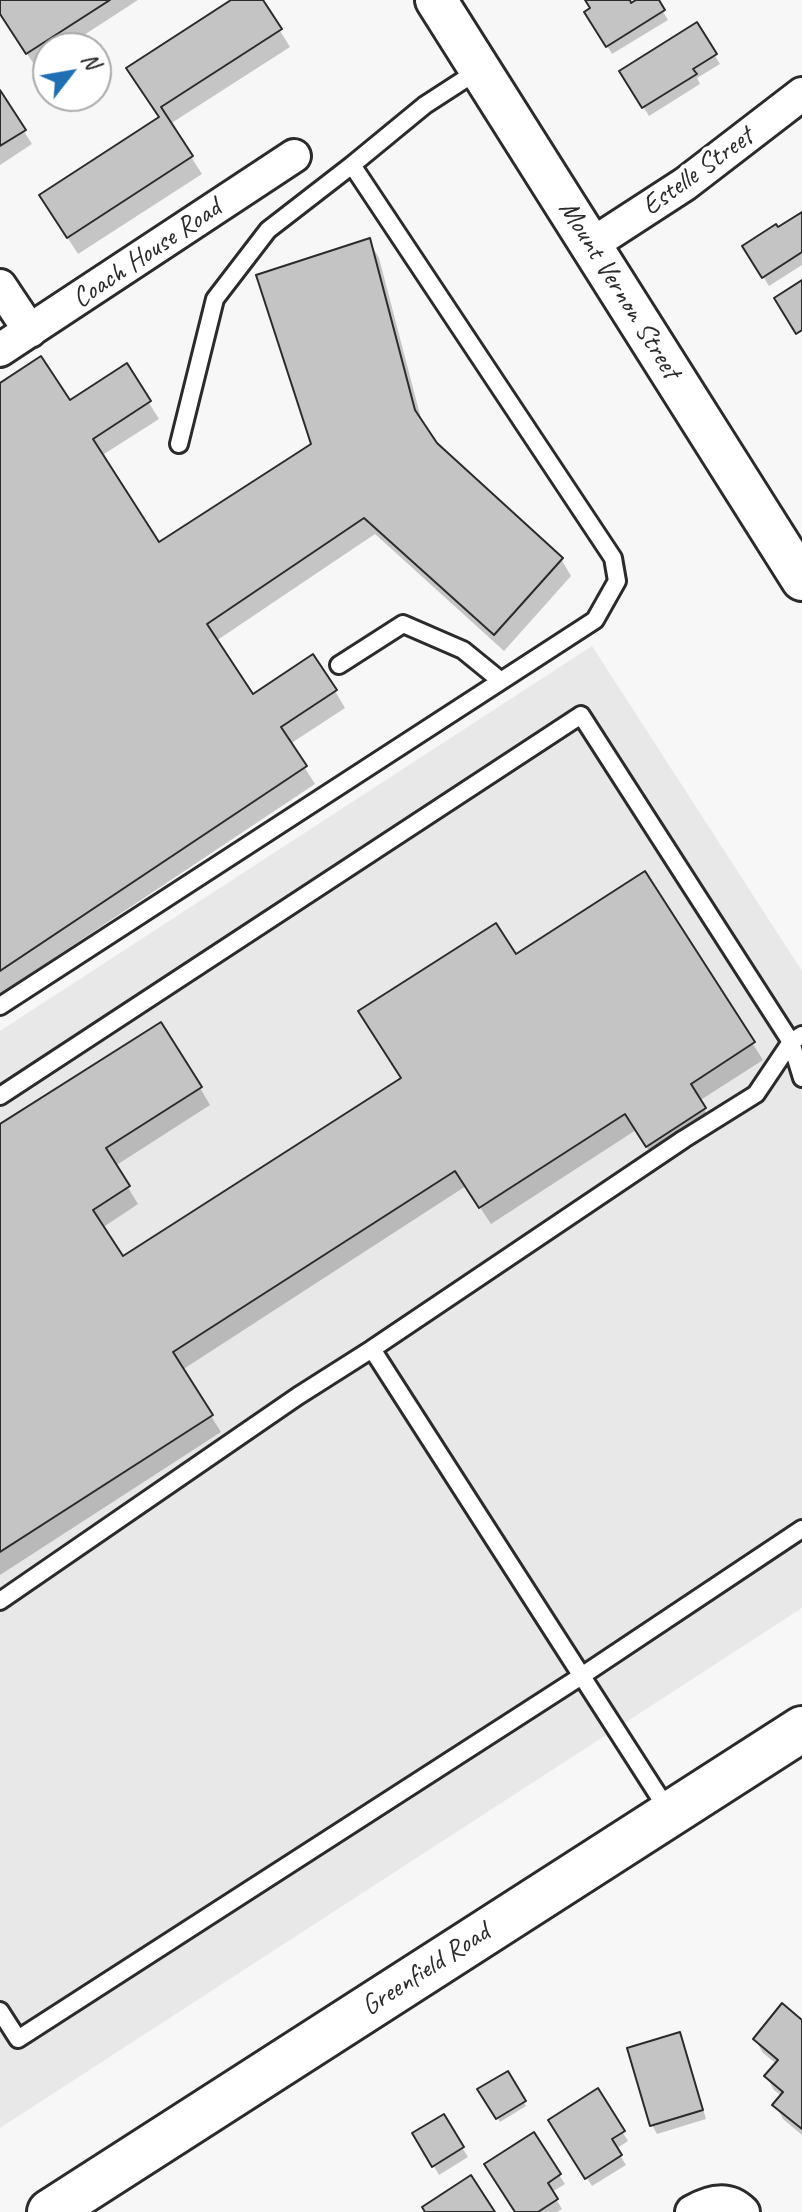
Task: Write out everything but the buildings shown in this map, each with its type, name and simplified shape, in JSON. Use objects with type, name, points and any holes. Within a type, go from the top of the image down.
[{"type":"main road","name":"Greenfield Road","points":[[50,2212],[802,1729]]},
{"type":"street","name":"Mount Vernon Street","points":[[436,0],[802,580]]},
{"type":"street","name":"Estelle Street","points":[[591,245],[685,184],[802,94]]},
{"type":"street","name":"Coach House Road","points":[[0,350],[294,156]]},
{"type":"street","points":[[0,286],[30,331]]},
{"type":"street","points":[[692,2212],[714,2202],[735,2207]]},
{"type":"lane","points":[[179,444],[215,299],[268,230],[425,105],[480,70]]},
{"type":"lane","points":[[0,1006],[595,620],[617,581],[613,558],[352,165]]},
{"type":"lane","points":[[339,665],[403,624],[463,650],[501,681]]},
{"type":"lane","points":[[0,1096],[581,715],[797,1039],[802,1078]]},
{"type":"lane","points":[[0,1601],[298,1396],[756,1094],[797,1039]]},
{"type":"lane","points":[[372,1349],[670,1813]]},
{"type":"lane","points":[[0,2011],[18,2039],[583,1675],[802,1529]]},
{"type":"shaded area","points":[[592,646],[802,971],[802,1608],[0,2128],[0,1031]]}]
